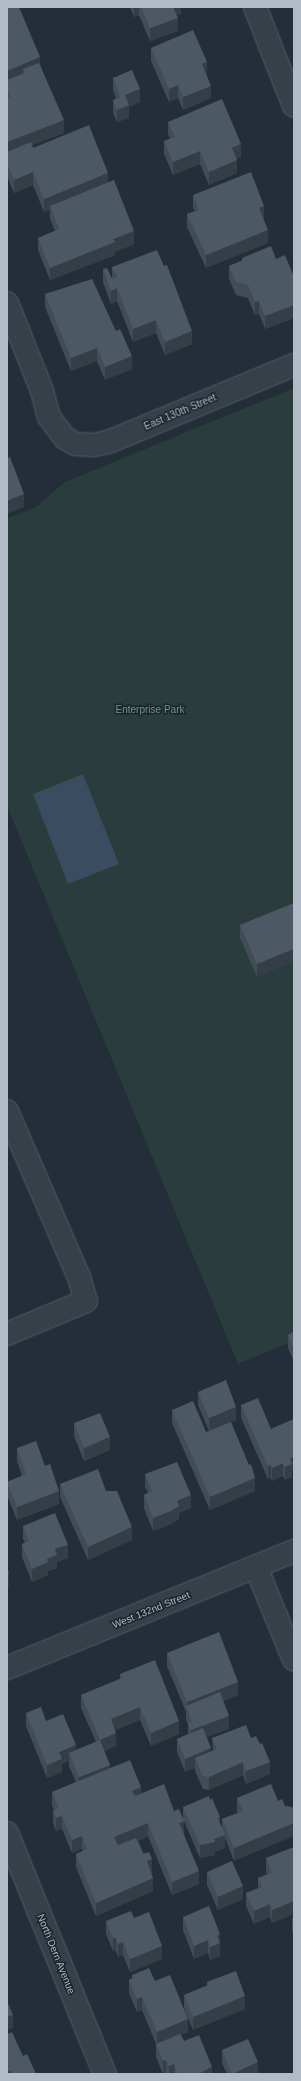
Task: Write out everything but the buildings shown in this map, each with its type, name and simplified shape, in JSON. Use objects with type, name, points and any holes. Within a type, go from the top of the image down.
[{"type":"street","points":[[255,7],[294,106]]},
{"type":"street","name":"East 130th Street","points":[[7,303],[42,391],[50,417],[65,438],[75,444],[94,445],[111,441],[294,365]]},
{"type":"street","points":[[7,1111],[80,1277],[86,1301],[7,1334]]},
{"type":"street","name":"West 132nd Street","points":[[7,1668],[294,1551]]},
{"type":"street","points":[[256,1567],[294,1660]]},
{"type":"street","name":"North Dern Avenue","points":[[7,1833],[105,2074]]},
{"type":"green space","name":"Enterprise Park","points":[[294,388],[294,1341],[238,1364],[7,806],[7,519],[36,507],[65,482]]},
{"type":"water","points":[[83,774],[119,864],[68,884],[33,794]]}]
